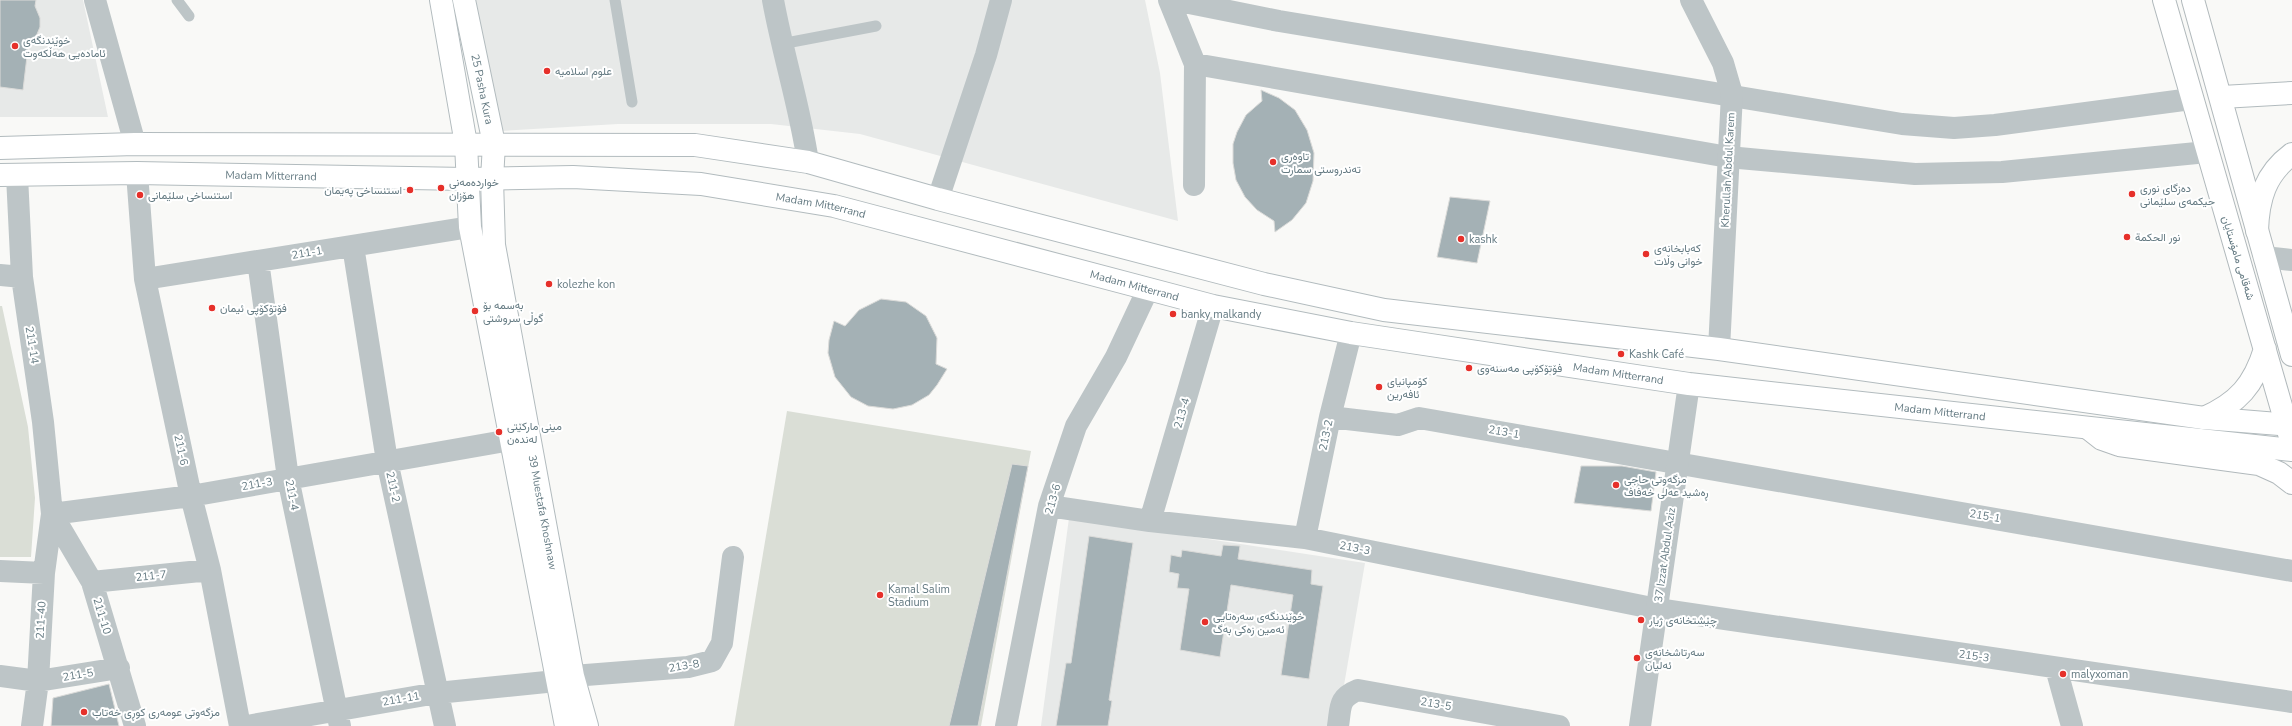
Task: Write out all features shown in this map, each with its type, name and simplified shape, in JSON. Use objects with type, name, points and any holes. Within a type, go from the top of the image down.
[{"type":"main road","points":[[441,0],[466,144],[466,179]]},
{"type":"main road","name":"25 Pasha Kura","points":[[464,0],[494,144],[492,179]]},
{"type":"main road","name":"شەقامی مامۆستایان","points":[[2164,0],[2191,99],[2290,431]]},
{"type":"main road","points":[[2193,0],[2222,97],[2264,257],[2292,355]]},
{"type":"main road","points":[[2222,97],[2292,93]]},
{"type":"main road","points":[[0,148],[135,144],[695,145],[808,162],[938,199],[1264,284],[1384,310],[1719,349],[2290,431]]},
{"type":"main road","points":[[2258,233],[2258,216],[2264,184],[2277,168],[2292,154]]},
{"type":"main road","name":"Madam Mitterrand","points":[[8,176],[136,173],[466,179],[573,177],[709,185],[834,206],[1213,306],[1351,333],[1689,384],[2292,450]]},
{"type":"main road","name":"39 Muestafa Khoshnaw","points":[[466,179],[470,227],[510,440],[565,679],[587,726]]},
{"type":"main road","name":"39 Muestafa Khoshnaw","points":[[492,179],[494,245],[565,679],[566,726]]},
{"type":"main road","points":[[2204,418],[2221,410],[2237,399],[2250,384],[2260,367],[2265,349]]},
{"type":"main road","points":[[2088,428],[2102,439],[2119,445],[2259,464],[2279,473],[2292,484]]},
{"type":"street","points":[[95,0],[135,144]]},
{"type":"street","points":[[773,0],[781,44],[803,125],[808,162]]},
{"type":"street","points":[[938,199],[986,55],[1001,0]]},
{"type":"street","points":[[1169,0],[1195,64],[1194,186]]},
{"type":"street","points":[[1174,0],[1279,21],[1732,94],[1902,124],[1954,128],[1995,125],[2191,99]]},
{"type":"street","name":"Kherullah Abdul Karem","points":[[1691,0],[1722,63],[1732,94],[1719,349]]},
{"type":"street","points":[[1195,64],[1728,157],[1915,174],[1962,174],[2207,152]]},
{"type":"street","name":"211-6","points":[[136,173],[145,279],[191,496],[210,570],[240,726]]},
{"type":"street","name":"211-14","points":[[8,176],[43,422],[52,514]]},
{"type":"street","name":"211-1","points":[[145,279],[470,227]]},
{"type":"street","name":"211-2","points":[[353,246],[388,461],[445,726]]},
{"type":"street","points":[[2264,257],[2292,260]]},
{"type":"street","name":"211-4","points":[[258,261],[288,478],[338,718]]},
{"type":"street","points":[[0,275],[22,277]]},
{"type":"street","name":"213-6","points":[[1006,726],[1049,506],[1076,426],[1116,357],[1148,289]]},
{"type":"street","name":"213-4","points":[[1150,521],[1213,306]]},
{"type":"street","name":"213-2","points":[[1305,538],[1330,417],[1351,333]]},
{"type":"street","name":"37 Izzat Abdul Aziz","points":[[1640,726],[1689,384]]},
{"type":"street","name":"213-1","points":[[1330,417],[1398,425],[1418,418],[1678,462]]},
{"type":"street","name":"211-3","points":[[52,514],[191,496],[510,440]]},
{"type":"street","name":"215-1","points":[[1678,462],[2292,571]]},
{"type":"street","name":"213-3","points":[[1049,506],[1150,521],[1305,538],[1657,609]]},
{"type":"street","name":"211-40","points":[[32,726],[38,681],[44,573],[52,514]]},
{"type":"street","name":"211-10","points":[[52,514],[92,582],[119,668],[135,726]]},
{"type":"street","name":"213-8","points":[[565,679],[688,667],[712,661],[722,643],[733,557]]},
{"type":"street","name":"211-7","points":[[92,582],[210,570]]},
{"type":"street","points":[[0,571],[44,573]]},
{"type":"street","name":"215-3","points":[[1657,609],[2292,702]]},
{"type":"street","name":"211-5","points":[[0,676],[38,681],[119,668]]},
{"type":"street","points":[[2056,668],[2072,726]]},
{"type":"street","name":"211-11","points":[[247,726],[338,718],[437,693],[565,679]]},
{"type":"street","name":"213-5","points":[[1338,726],[1341,701],[1348,694],[1358,690],[1559,726]]},
{"type":"lane","points":[[177,0],[189,16]]},
{"type":"lane","points":[[616,0],[632,102]]},
{"type":"lane","points":[[781,44],[876,26]]},
{"type":"shaded area","points":[[0,0],[83,0],[108,117],[0,117]]},
{"type":"shaded area","points":[[476,0],[1145,0],[1160,73],[1178,221],[860,134],[771,124],[618,124],[501,131]]},
{"type":"shaded area","points":[[0,306],[2,306],[28,427],[35,498],[31,557],[0,557]]},
{"type":"shaded area","name":"Kamal Salim Stadium","points":[[787,411],[1031,451],[981,726],[734,726]]},
{"type":"shaded area","points":[[1069,518],[1365,563],[1337,726],[1041,726]]},
{"type":"building","name":"خوێندنگەی ئامادەیی هەڵکەوت","points":[[0,0],[36,0],[35,6],[40,18],[40,27],[35,39],[28,48],[23,90],[0,87]]},
{"type":"building","name":"تاوەری تەندروستی سمارت","points":[[1261,90],[1279,98],[1295,110],[1307,130],[1314,153],[1313,181],[1306,203],[1292,220],[1275,232],[1274,221],[1257,210],[1245,197],[1236,180],[1233,163],[1233,144],[1237,132],[1246,115],[1262,101]]},
{"type":"building","name":"kashk","points":[[1450,197],[1490,201],[1477,263],[1437,257]]},
{"type":"building","points":[[881,299],[906,302],[926,316],[937,338],[936,364],[947,369],[929,395],[912,405],[893,409],[868,406],[851,397],[835,377],[828,353],[829,340],[834,321],[845,326],[859,310]]},
{"type":"building","points":[[1012,464],[1028,466],[978,726],[949,726]]},
{"type":"building","name":"مزگەوتی حاجی ڕەشید عەلی خەفاف","points":[[1581,466],[1622,466],[1656,472],[1651,511],[1574,503]]},
{"type":"building","points":[[1089,536],[1133,543],[1109,700],[1112,701],[1108,726],[1056,726],[1066,663],[1071,663]]},
{"type":"building","name":"خوێندنگەی سەرەتایی ئەمین زەکی بەگ","points":[[1223,545],[1240,546],[1238,559],[1312,570],[1311,584],[1323,586],[1309,679],[1281,675],[1293,595],[1231,585],[1220,657],[1180,650],[1189,589],[1177,588],[1179,574],[1169,572],[1171,555],[1181,557],[1182,550],[1221,556]]},
{"type":"building","name":"مزگەوتی عومەری کوڕی خەتاب","points":[[109,684],[119,726],[51,726],[53,698]]},
{"type":"place","name":"خوێندنگەی ئامادەیی هەڵکەوت","points":[[15,46]]},
{"type":"place","name":"علوم اسلاميه","points":[[547,71]]},
{"type":"place","name":"تاوەری تەندروستی سمارت","points":[[1273,162]]},
{"type":"place","name":"خواردە‌مە‌نی ھۆزان","points":[[441,188]]},
{"type":"place","name":"استنساخی پە‌یمان","points":[[410,190]]},
{"type":"place","name":"دەزگای نوری حیکمەی سلێمانی","points":[[2132,194]]},
{"type":"place","name":"استنساخی سلێمانی","points":[[140,195]]},
{"type":"place","name":"نور الحكمة","points":[[2127,237]]},
{"type":"place","name":"kashk","points":[[1461,239]]},
{"type":"place","name":"کەبابخانەی خوانی وڵات","points":[[1646,254]]},
{"type":"place","name":"kolezhe kon","points":[[549,284]]},
{"type":"place","name":"فۆتۆکۆپی ئیمان","points":[[212,308]]},
{"type":"place","name":"بە‌سمە‌ بۆ گوڵی سروشتی","points":[[475,311]]},
{"type":"place","name":"banky malkandy","points":[[1173,314]]},
{"type":"place","name":"Kashk Café","points":[[1621,354]]},
{"type":"place","name":"فۆتۆکۆپی مەسنەوی","points":[[1469,368]]},
{"type":"place","name":"کۆمپانیای ئافەرین","points":[[1379,387]]},
{"type":"place","name":"مینی ماركێتی لە‌ندە‌ن","points":[[499,432]]},
{"type":"place","name":"مزگەوتی حاجی ڕەشید عەلی خەفاف","points":[[1616,485]]},
{"type":"place","name":"Kamal Salim Stadium","points":[[880,595]]},
{"type":"place","name":"چێشتخانەی ژیار","points":[[1641,620]]},
{"type":"place","name":"خوێندنگەی سەرەتایی ئەمین زەکی بەگ","points":[[1205,622]]},
{"type":"place","name":"سەرتاشخانەی ئەلیان","points":[[1637,658]]},
{"type":"place","name":"malyxoman","points":[[2063,674]]},
{"type":"place","name":"مزگەوتی عومەری کوڕی خەتاب","points":[[84,712]]}]
